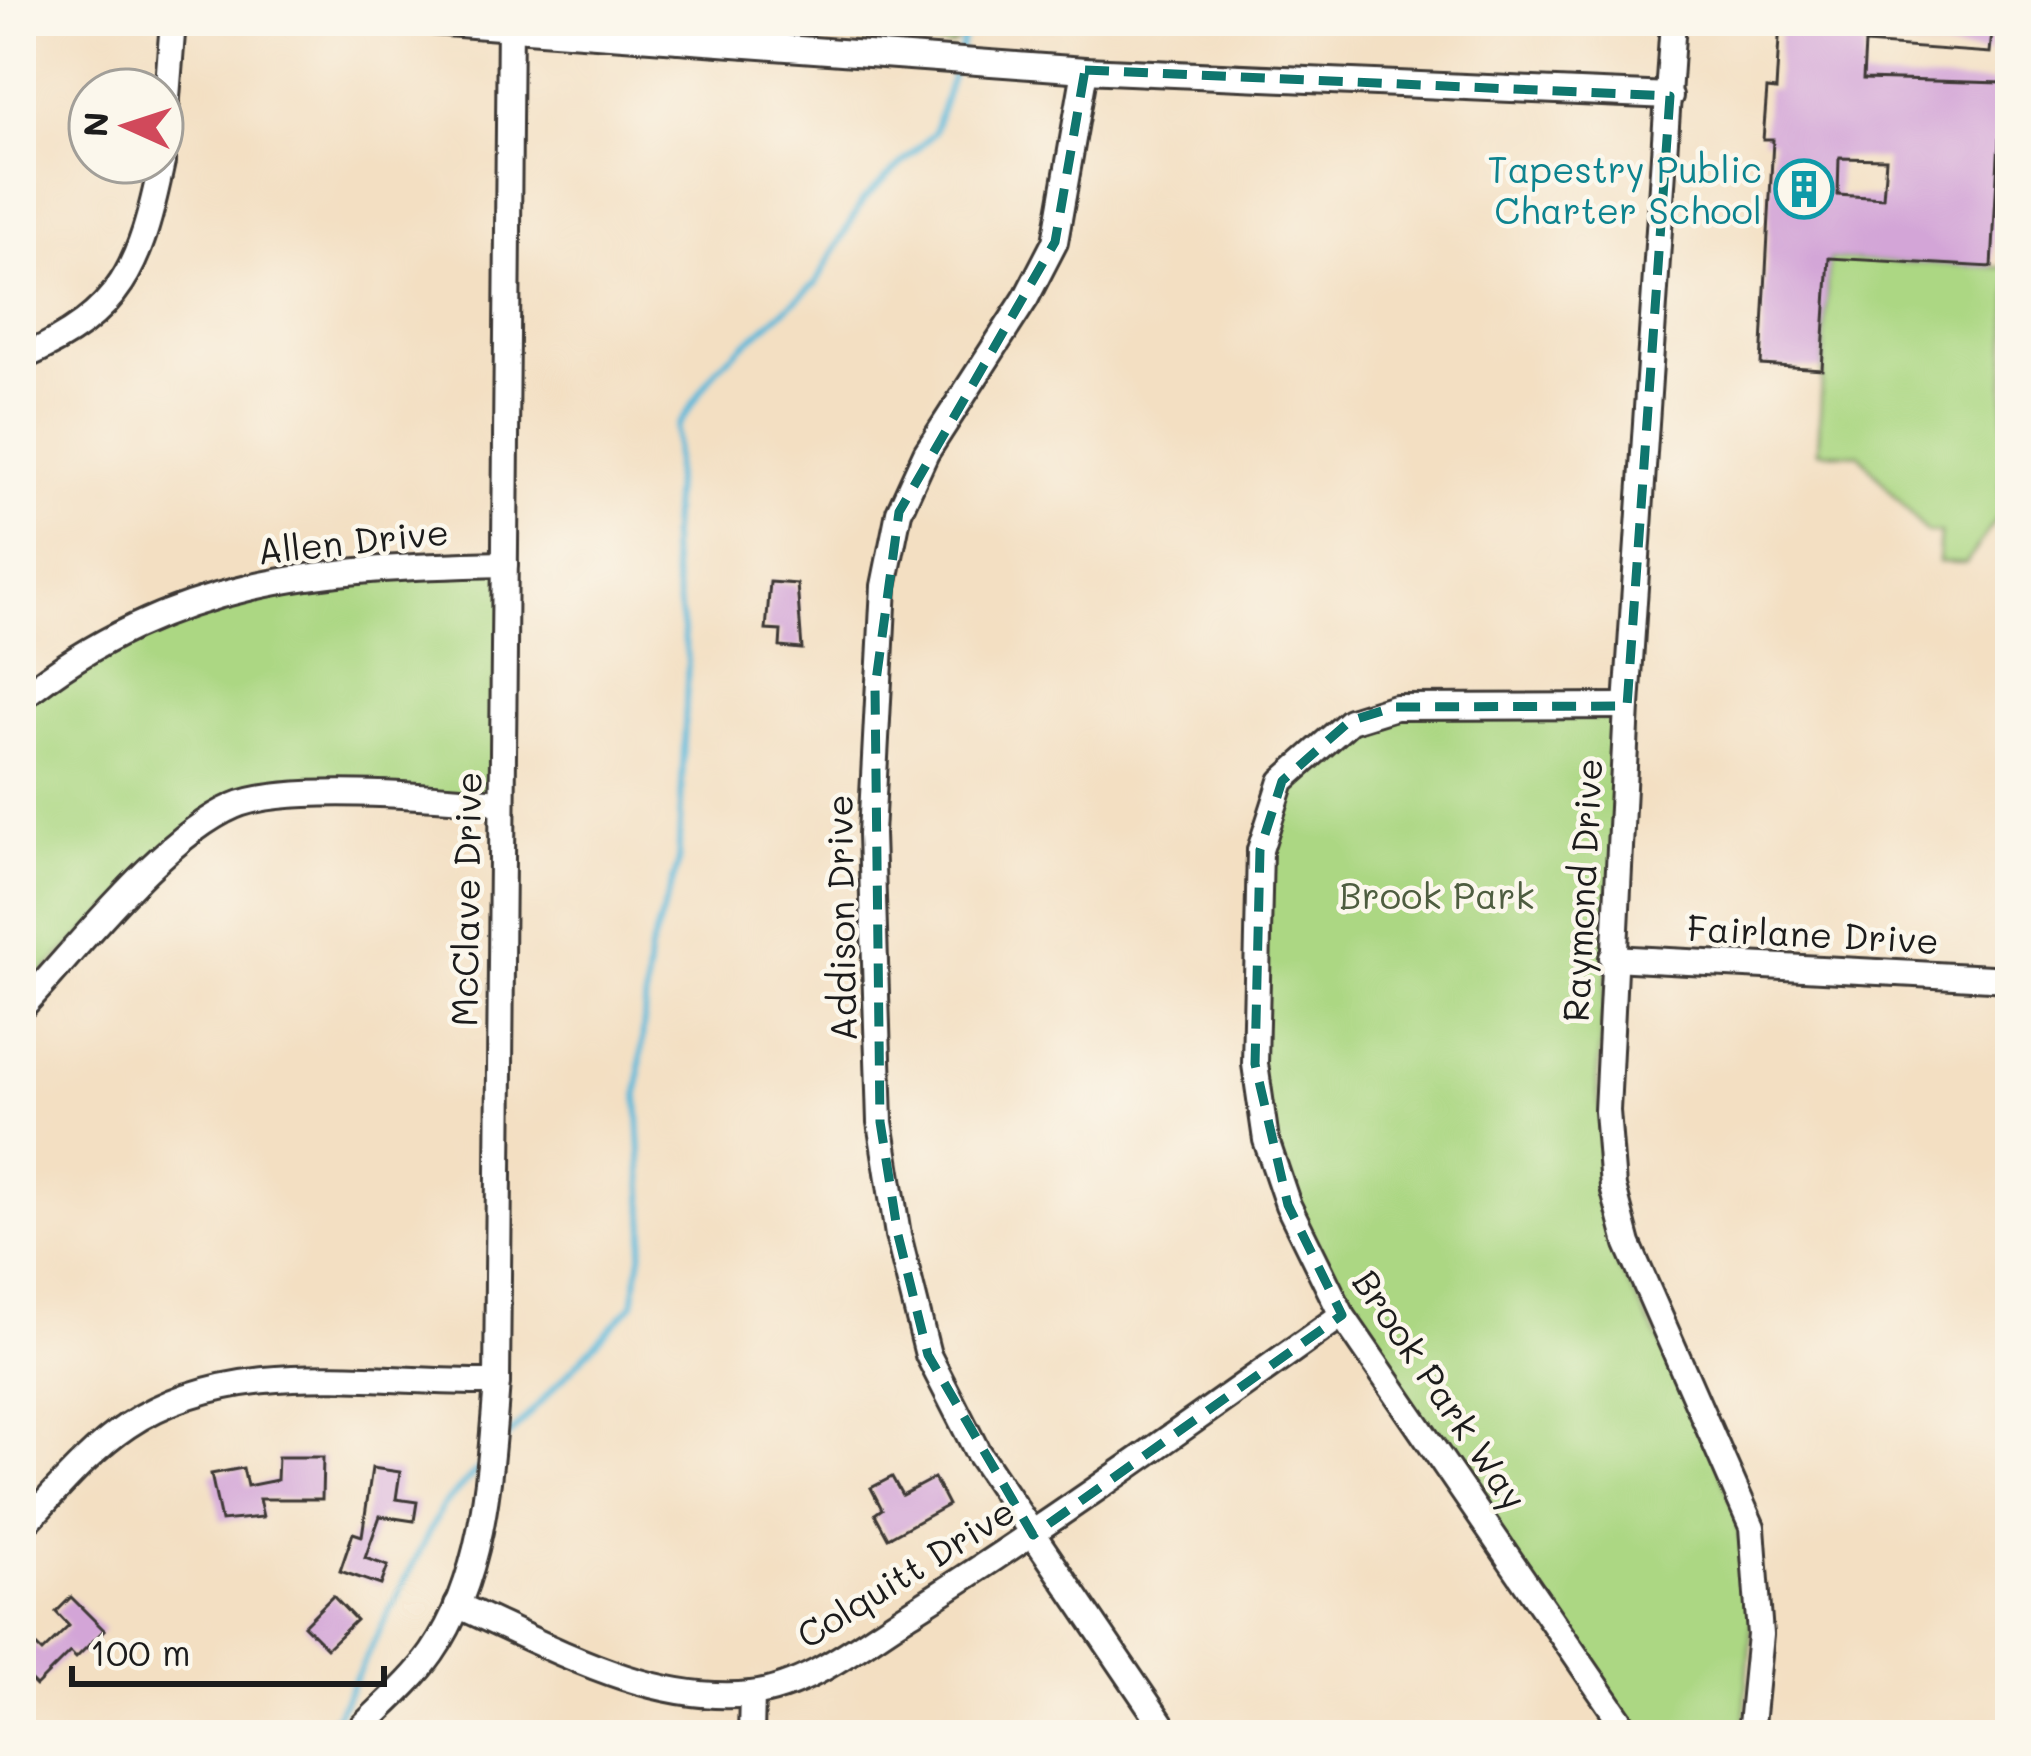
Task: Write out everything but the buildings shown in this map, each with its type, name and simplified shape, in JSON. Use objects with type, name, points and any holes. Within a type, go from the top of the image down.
[{"type":"street","points":[[169,66],[173,21]]},
{"type":"street","points":[[418,21],[510,24],[1084,70],[1670,96]]},
{"type":"street","points":[[679,40],[719,21]]},
{"type":"street","name":"Raymond Drive","points":[[1672,21],[1627,706],[1607,1111],[1613,1187],[1628,1244],[1752,1527],[1760,1635],[1750,1735]]},
{"type":"street","name":"McClave Drive","points":[[354,1735],[431,1654],[457,1605],[490,1474],[497,1382],[510,24]]},
{"type":"street","name":"Addison Drive","points":[[1084,70],[1054,242],[1026,298],[926,453],[899,512],[884,586],[875,688],[871,834],[880,1122],[898,1235],[928,1354],[978,1454],[1169,1735]]},
{"type":"street","points":[[21,358],[69,337],[102,312],[132,267],[157,186]]},
{"type":"street","name":"Allen Drive","points":[[21,698],[118,633],[203,596],[364,567],[505,564]]},
{"type":"street","name":"Brook Park Way","points":[[1627,706],[1395,707],[1350,721],[1282,781],[1260,850],[1255,1064],[1266,1140],[1288,1205],[1342,1315],[1630,1735]]},
{"type":"street","points":[[21,1008],[158,863],[200,825],[238,803],[299,796],[501,802]]},
{"type":"street","name":"Fairlane Drive","points":[[1612,958],[2010,979]]},
{"type":"street","name":"Colquitt Drive","points":[[457,1605],[608,1673],[694,1692],[752,1694],[805,1678],[1033,1535],[1342,1315]]},
{"type":"street","points":[[21,1528],[128,1425],[184,1398],[287,1377],[497,1382]]},
{"type":"street","points":[[751,1735],[752,1694]]},
{"type":"highlighted area","points":[[1085,70],[1670,96],[1627,706],[1395,707],[1350,721],[1282,781],[1260,850],[1255,1064],[1288,1205],[1342,1315],[1033,1535],[928,1355],[898,1235],[880,1122],[875,688],[899,512],[1055,242]]},
{"type":"green space","points":[[965,21],[961,38],[951,46],[810,38],[798,33],[793,22]]},
{"type":"green space","points":[[1829,258],[2010,268],[2000,513],[1966,563],[1938,562],[1940,533],[1926,532],[1859,454],[1818,451]]},
{"type":"green space","points":[[508,560],[501,796],[283,796],[205,821],[21,992],[21,696],[187,604]]},
{"type":"green space","name":"Brook Park","points":[[1431,707],[1632,709],[1597,1082],[1618,1266],[1687,1390],[1735,1511],[1753,1607],[1743,1735],[1630,1735],[1409,1406],[1282,1195],[1254,1064],[1264,821],[1326,740]]},
{"type":"waterway","points":[[959,55],[969,21]]},
{"type":"waterway","points":[[501,1444],[633,1304],[645,1232],[638,1095],[649,953],[678,865],[688,661],[670,550],[677,427],[717,368],[816,283],[863,200],[934,133],[955,67]]},
{"type":"waterway","points":[[304,1735],[337,1715],[442,1507],[480,1467]]},
{"type":"place","name":"Tapestry Public Charter School","points":[[1804,189]]}]
